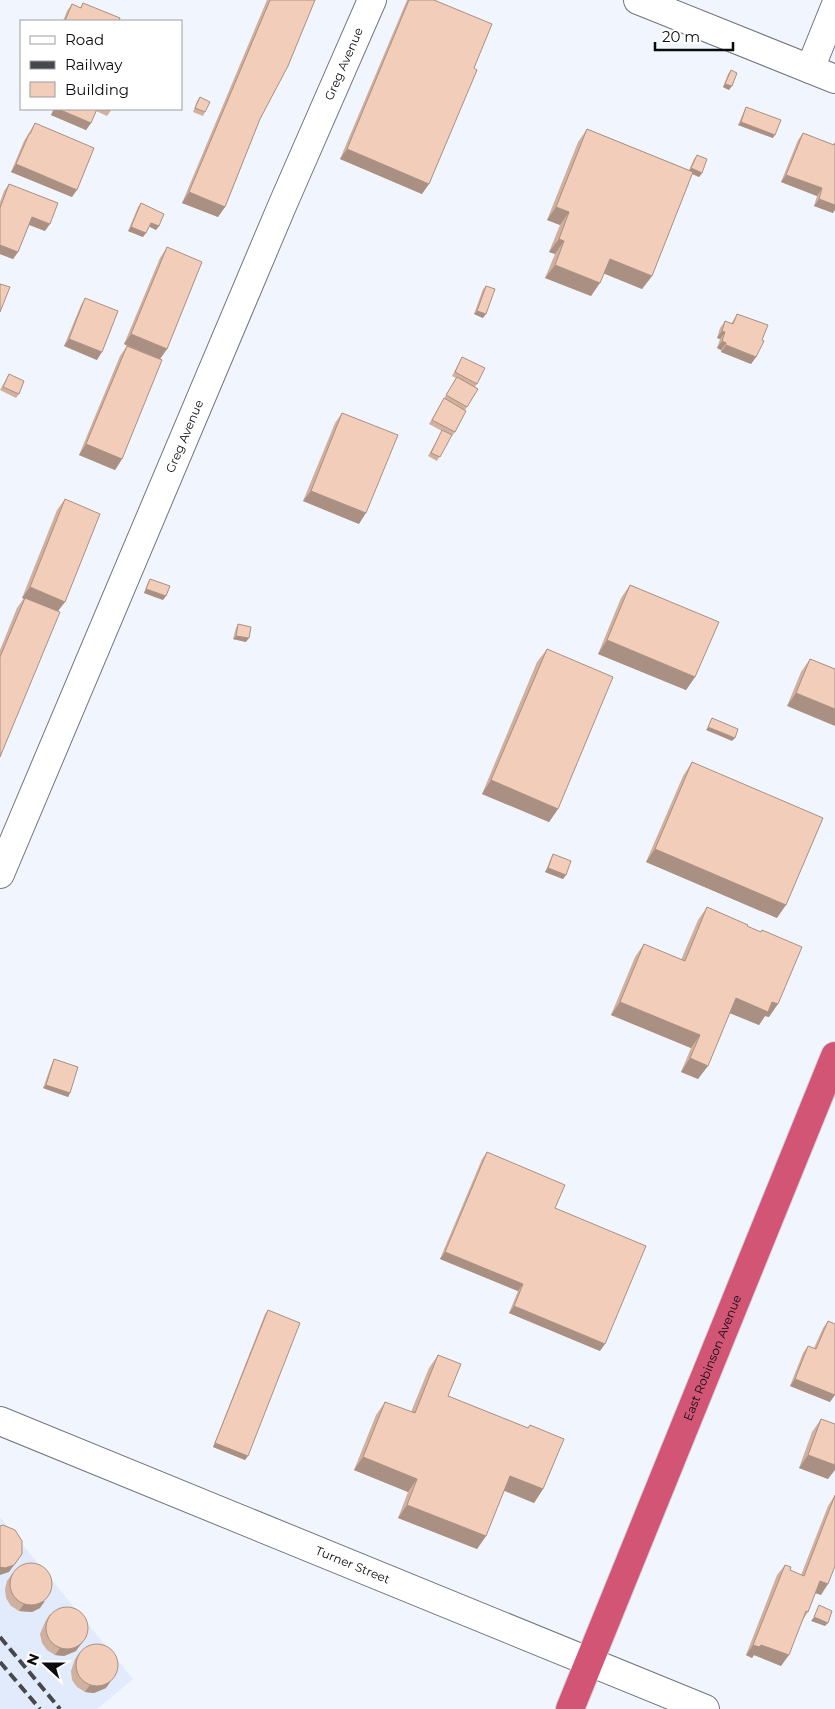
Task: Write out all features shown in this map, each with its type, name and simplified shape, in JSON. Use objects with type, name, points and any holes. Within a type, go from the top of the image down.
[{"type":"highway","name":"East Robinson Avenue","points":[[570,1709],[835,1056]]},
{"type":"street","name":"Greg Avenue","points":[[0,874],[282,206],[372,0]]},
{"type":"street","points":[[638,0],[835,79]]},
{"type":"street","points":[[810,69],[835,6]]},
{"type":"street","name":"Turner Street","points":[[0,1421],[705,1709]]},
{"type":"shaded area","points":[[0,1517],[133,1679],[97,1709],[0,1709]]},
{"type":"building","points":[[270,0],[315,0],[288,66],[260,119],[225,207],[189,192]]},
{"type":"building","points":[[409,0],[434,0],[492,24],[474,68],[477,70],[429,184],[347,149]]},
{"type":"building","points":[[83,3],[120,18],[119,20],[65,20],[72,4],[81,8]]},
{"type":"building","points":[[731,70],[737,73],[732,86],[725,84]]},
{"type":"building","points":[[200,97],[210,102],[205,112],[195,108]]},
{"type":"building","points":[[746,107],[781,120],[775,135],[741,122]]},
{"type":"building","points":[[60,110],[97,110],[91,123]]},
{"type":"building","points":[[35,123],[94,148],[77,190],[16,164]]},
{"type":"building","points":[[587,129],[693,172],[652,276],[610,259],[600,283],[555,265],[564,241],[559,239],[569,212],[556,207]]},
{"type":"building","points":[[803,133],[834,145],[835,143],[835,205],[819,199],[822,188],[786,175]]},
{"type":"building","points":[[697,155],[707,159],[702,173],[691,168]]},
{"type":"building","points":[[9,184],[58,203],[50,224],[32,217],[18,252],[0,245],[0,208]]},
{"type":"building","points":[[141,203],[164,214],[159,226],[151,223],[146,233],[131,227]]},
{"type":"building","points":[[167,247],[202,262],[167,349],[131,334]]},
{"type":"building","points":[[0,284],[10,287],[0,312]]},
{"type":"building","points":[[486,286],[495,289],[486,314],[477,311]]},
{"type":"building","points":[[85,298],[118,311],[102,352],[69,339]]},
{"type":"building","points":[[737,314],[768,325],[762,340],[764,341],[756,357],[726,345],[722,341],[725,332],[722,331],[725,321],[733,324]]},
{"type":"building","points":[[127,346],[162,360],[122,459],[86,444]]},
{"type":"building","points":[[462,357],[485,368],[477,384],[455,372]]},
{"type":"building","points":[[9,374],[24,381],[19,394],[3,387]]},
{"type":"building","points":[[457,377],[478,389],[467,407],[446,395]]},
{"type":"building","points":[[444,398],[466,411],[455,432],[432,420]]},
{"type":"building","points":[[342,413],[398,435],[366,513],[311,491]]},
{"type":"building","points":[[442,430],[452,435],[440,457],[431,453]]},
{"type":"building","points":[[65,499],[100,514],[65,602],[30,587]]},
{"type":"building","points":[[150,579],[170,586],[166,596],[146,589]]},
{"type":"building","points":[[630,585],[719,622],[695,677],[607,640]]},
{"type":"building","points":[[25,598],[60,612],[0,757],[0,657]]},
{"type":"building","points":[[238,624],[251,627],[249,638],[236,636]]},
{"type":"building","points":[[547,649],[613,677],[558,809],[491,780]]},
{"type":"building","points":[[810,659],[835,669],[835,709],[796,693]]},
{"type":"building","points":[[712,718],[738,729],[735,738],[708,727]]},
{"type":"building","points":[[692,762],[823,818],[786,905],[655,849]]},
{"type":"building","points":[[553,854],[571,861],[566,875],[548,868]]},
{"type":"building","points":[[707,907],[761,932],[762,930],[802,947],[778,1004],[772,1002],[768,1012],[736,998],[708,1066],[690,1058],[700,1035],[620,1002],[644,944],[685,961]]},
{"type":"building","points":[[54,1059],[78,1067],[70,1093],[46,1085]]},
{"type":"building","points":[[487,1152],[565,1185],[555,1208],[646,1246],[605,1344],[514,1306],[523,1284],[445,1252]]},
{"type":"building","points":[[268,1310],[300,1323],[248,1456],[215,1443]]},
{"type":"building","points":[[828,1321],[835,1324],[835,1395],[795,1379],[808,1346],[816,1349]]},
{"type":"building","points":[[438,1355],[461,1364],[448,1396],[528,1428],[530,1425],[564,1439],[543,1489],[510,1476],[486,1536],[407,1505],[417,1479],[363,1457],[385,1402],[415,1413]]},
{"type":"building","points":[[821,1419],[835,1424],[835,1465],[808,1455]]},
{"type":"building","points":[[835,1495],[835,1566],[828,1584],[820,1581],[789,1655],[761,1645],[759,1647],[753,1645],[785,1565],[791,1567],[790,1570],[804,1576]]},
{"type":"building","points":[[3,1525],[15,1530],[22,1541],[22,1554],[14,1565],[5,1568],[0,1567],[0,1526]]},
{"type":"building","points":[[35,1563],[43,1566],[49,1572],[52,1584],[49,1596],[43,1602],[27,1605],[19,1602],[13,1596],[10,1580],[13,1572],[19,1566]]},
{"type":"building","points":[[819,1605],[832,1611],[828,1623],[814,1617]]},
{"type":"building","points":[[71,1607],[79,1610],[85,1616],[88,1628],[85,1640],[79,1646],[63,1649],[55,1646],[49,1640],[46,1624],[49,1616],[55,1610]]},
{"type":"building","points":[[97,1644],[112,1650],[118,1665],[112,1680],[97,1686],[82,1680],[76,1665],[82,1650]]},
{"type":"railway","points":[[0,1637],[60,1709]]},
{"type":"railway","points":[[0,1662],[40,1709]]}]
